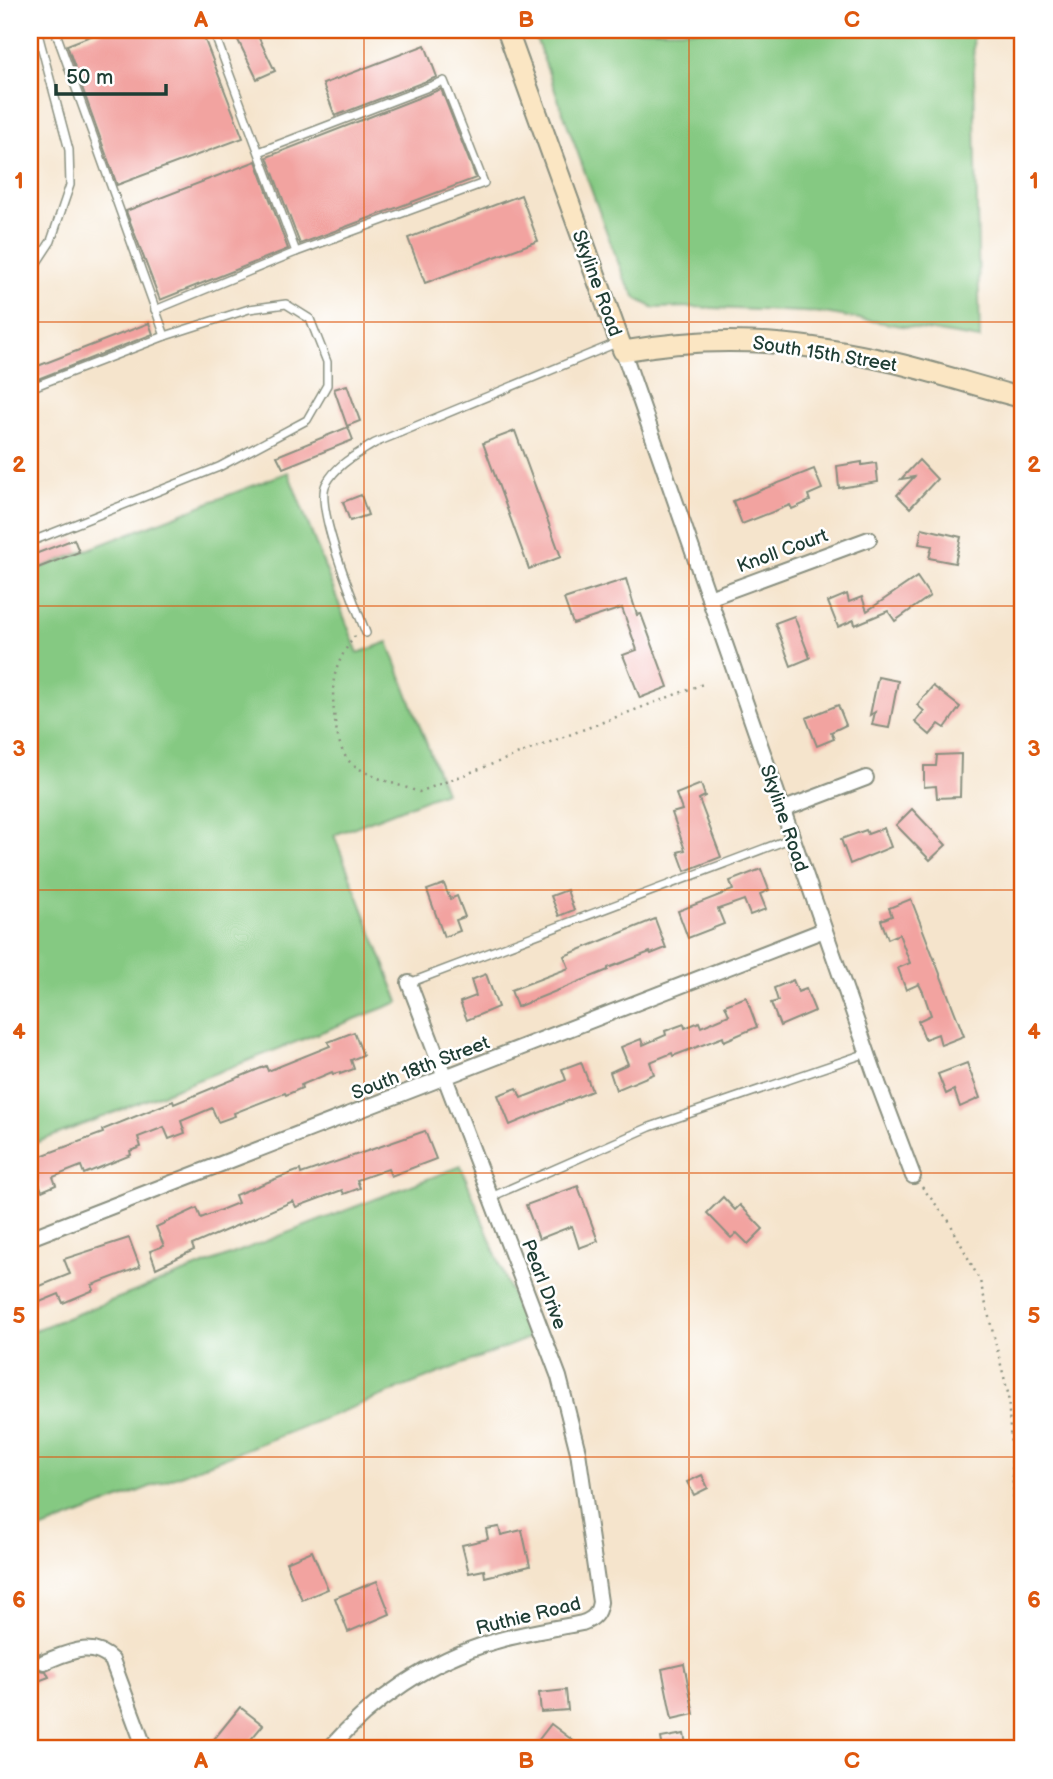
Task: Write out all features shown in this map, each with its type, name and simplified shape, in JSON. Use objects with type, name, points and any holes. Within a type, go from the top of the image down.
[{"type":"main road","name":"Skyline Road","points":[[507,30],[621,346]]},
{"type":"main road","name":"South 15th Street","points":[[621,346],[699,340],[774,342],[879,359],[1019,397]]},
{"type":"street","name":"Skyline Road","points":[[621,346],[867,1053],[913,1177]]},
{"type":"street","name":"Knoll Court","points":[[709,598],[869,539]]},
{"type":"street","points":[[782,810],[866,778]]},
{"type":"street","name":"South 18th Street","points":[[30,1238],[824,930]]},
{"type":"street","name":"Pearl Drive","points":[[409,983],[544,1335],[569,1410],[599,1590],[598,1611]]},
{"type":"street","name":"Ruthie Road","points":[[329,1749],[372,1707],[437,1664],[492,1642],[582,1623],[593,1619],[598,1611]]},
{"type":"street","points":[[44,1662],[74,1651],[92,1649],[104,1652],[112,1660],[145,1749]]},
{"type":"lane","points":[[30,273],[51,241],[70,186],[69,150],[37,30]]},
{"type":"lane","points":[[55,30],[164,336]]},
{"type":"lane","points":[[213,30],[296,252]]},
{"type":"lane","points":[[155,310],[296,252],[484,183],[444,81],[259,152]]},
{"type":"lane","points":[[30,388],[164,336],[249,309],[286,304],[310,319],[327,362],[327,385],[307,420],[219,467],[30,542]]},
{"type":"lane","points":[[366,634],[340,563],[324,503],[325,487],[340,465],[375,443],[621,346]]},
{"type":"lane","points":[[409,983],[792,838]]},
{"type":"lane","points":[[491,1197],[650,1127],[867,1053]]},
{"type":"path","points":[[363,625],[343,651],[334,679],[334,714],[339,741],[348,761],[383,780],[419,792],[703,684]]},
{"type":"path","points":[[913,1177],[949,1221],[980,1281],[1008,1393],[1023,1607]]},
{"type":"green space","points":[[533,30],[973,30],[980,339],[824,313],[692,307],[654,308],[637,299],[626,282],[611,244]]},
{"type":"green space","points":[[288,472],[358,653],[388,642],[445,792],[334,835],[399,1002],[30,1145],[30,572]]},
{"type":"green space","points":[[461,1166],[529,1338],[30,1534],[30,1332]]},
{"type":"building","points":[[106,30],[201,30],[243,138],[117,185],[67,45]]},
{"type":"building","points":[[233,30],[255,30],[275,71],[257,79]]},
{"type":"building","points":[[425,45],[437,77],[335,116],[323,84]]},
{"type":"building","points":[[441,89],[476,178],[300,244],[267,157]]},
{"type":"building","points":[[256,161],[288,249],[160,300],[126,211]]},
{"type":"building","points":[[521,195],[538,241],[425,283],[408,238]]},
{"type":"building","points":[[149,323],[153,334],[30,382],[30,369]]},
{"type":"building","points":[[347,385],[360,421],[347,426],[334,389]]},
{"type":"building","points":[[348,427],[353,440],[283,468],[277,456]]},
{"type":"building","points":[[515,431],[561,557],[529,569],[483,443]]},
{"type":"building","points":[[919,460],[937,479],[910,508],[897,495],[914,477],[901,479]]},
{"type":"building","points":[[862,462],[862,465],[876,463],[878,482],[839,488],[837,466]]},
{"type":"building","points":[[814,469],[822,489],[808,495],[810,501],[792,509],[790,505],[742,524],[733,501]]},
{"type":"building","points":[[361,495],[368,515],[350,521],[343,502]]},
{"type":"building","points":[[922,528],[961,537],[955,563],[929,558],[932,546],[919,544]]},
{"type":"building","points":[[74,539],[79,552],[30,571],[30,556]]},
{"type":"building","points":[[917,577],[930,596],[895,621],[888,611],[855,625],[854,620],[838,627],[828,602],[847,594],[849,602],[862,597],[867,611]]},
{"type":"building","points":[[626,579],[637,615],[641,614],[668,687],[640,698],[623,655],[637,650],[622,608],[573,624],[564,599]]},
{"type":"building","points":[[794,616],[810,658],[791,666],[775,623]]},
{"type":"building","points":[[878,677],[898,681],[889,728],[872,725],[875,712],[870,715]]},
{"type":"building","points":[[933,686],[960,707],[945,728],[939,724],[930,735],[915,722],[924,711],[917,705]]},
{"type":"building","points":[[838,705],[846,725],[831,732],[834,739],[817,746],[806,718]]},
{"type":"building","points":[[961,754],[960,797],[937,798],[936,786],[924,787],[924,766],[936,766],[937,755]]},
{"type":"building","points":[[701,784],[705,796],[699,799],[721,857],[685,871],[678,852],[685,850],[672,813],[682,810],[676,794]]},
{"type":"building","points":[[912,809],[946,845],[930,860],[896,825]]},
{"type":"building","points":[[884,828],[891,847],[850,864],[841,839],[866,830],[868,834]]},
{"type":"building","points":[[761,869],[769,890],[760,894],[766,909],[750,915],[744,900],[718,909],[724,924],[688,938],[678,911],[733,890],[730,881]]},
{"type":"building","points":[[444,884],[450,899],[457,896],[465,917],[456,920],[460,931],[444,937],[427,890]]},
{"type":"building","points":[[567,890],[574,910],[559,916],[551,896]]},
{"type":"building","points":[[911,899],[964,1036],[941,1045],[938,1034],[925,1039],[918,1021],[931,1015],[923,992],[919,984],[906,990],[898,968],[910,963],[899,934],[888,939],[881,920],[892,916],[889,908]]},
{"type":"building","points":[[655,919],[666,948],[608,968],[517,1007],[511,990],[569,968],[564,956]]},
{"type":"building","points":[[486,974],[498,1007],[467,1020],[460,1002],[476,996],[471,980]]},
{"type":"building","points":[[793,980],[798,992],[806,989],[815,1011],[780,1026],[771,1003],[778,1001],[774,988]]},
{"type":"building","points":[[746,997],[757,1027],[724,1041],[723,1037],[650,1062],[654,1074],[616,1090],[610,1072],[628,1064],[621,1047],[641,1039],[643,1045],[666,1035],[665,1031],[684,1024],[685,1028],[699,1022],[701,1027],[729,1015],[725,1005]]},
{"type":"building","points":[[354,1032],[363,1055],[351,1060],[354,1069],[340,1074],[332,1072],[301,1085],[302,1088],[234,1113],[235,1116],[218,1122],[212,1108],[181,1121],[185,1133],[169,1139],[164,1127],[138,1137],[141,1147],[130,1151],[131,1155],[84,1174],[81,1166],[53,1177],[56,1185],[42,1191],[38,1181],[30,1185],[30,1160],[266,1066],[268,1071],[330,1046],[328,1042]]},
{"type":"building","points":[[581,1062],[592,1091],[510,1125],[498,1095],[517,1088],[521,1098],[534,1093],[566,1080],[562,1069]]},
{"type":"building","points":[[967,1063],[980,1098],[960,1107],[954,1090],[946,1094],[938,1074]]},
{"type":"building","points":[[425,1131],[436,1159],[391,1176],[388,1169],[357,1180],[360,1188],[344,1194],[342,1190],[296,1207],[293,1201],[192,1245],[194,1250],[156,1268],[150,1251],[164,1246],[156,1227],[197,1208],[201,1218],[238,1203],[235,1195],[278,1178],[300,1170],[301,1174]]},
{"type":"building","points":[[578,1186],[598,1241],[579,1248],[572,1226],[539,1239],[526,1205]]},
{"type":"building","points":[[723,1197],[735,1210],[740,1205],[763,1229],[748,1244],[737,1233],[731,1238],[707,1213]]},
{"type":"building","points":[[129,1238],[140,1267],[92,1285],[94,1290],[63,1303],[59,1294],[30,1306],[30,1290],[70,1274],[64,1259]]},
{"type":"building","points":[[702,1475],[708,1488],[694,1495],[687,1482]]},
{"type":"building","points":[[499,1527],[501,1535],[522,1530],[530,1566],[485,1577],[484,1570],[469,1573],[462,1545],[488,1539],[486,1529]]},
{"type":"building","points":[[312,1551],[328,1589],[302,1600],[286,1562]]},
{"type":"building","points":[[377,1581],[390,1614],[348,1632],[335,1598]]},
{"type":"building","points":[[40,1653],[35,1665],[39,1670],[46,1671],[49,1677],[30,1684],[30,1656]]},
{"type":"building","points":[[684,1664],[694,1714],[672,1719],[662,1669]]},
{"type":"building","points":[[566,1690],[568,1710],[541,1712],[539,1693]]},
{"type":"building","points":[[240,1707],[263,1725],[243,1749],[206,1749]]},
{"type":"building","points":[[551,1724],[584,1749],[546,1749],[537,1742]]},
{"type":"building","points":[[684,1734],[687,1749],[663,1749],[661,1738]]}]
